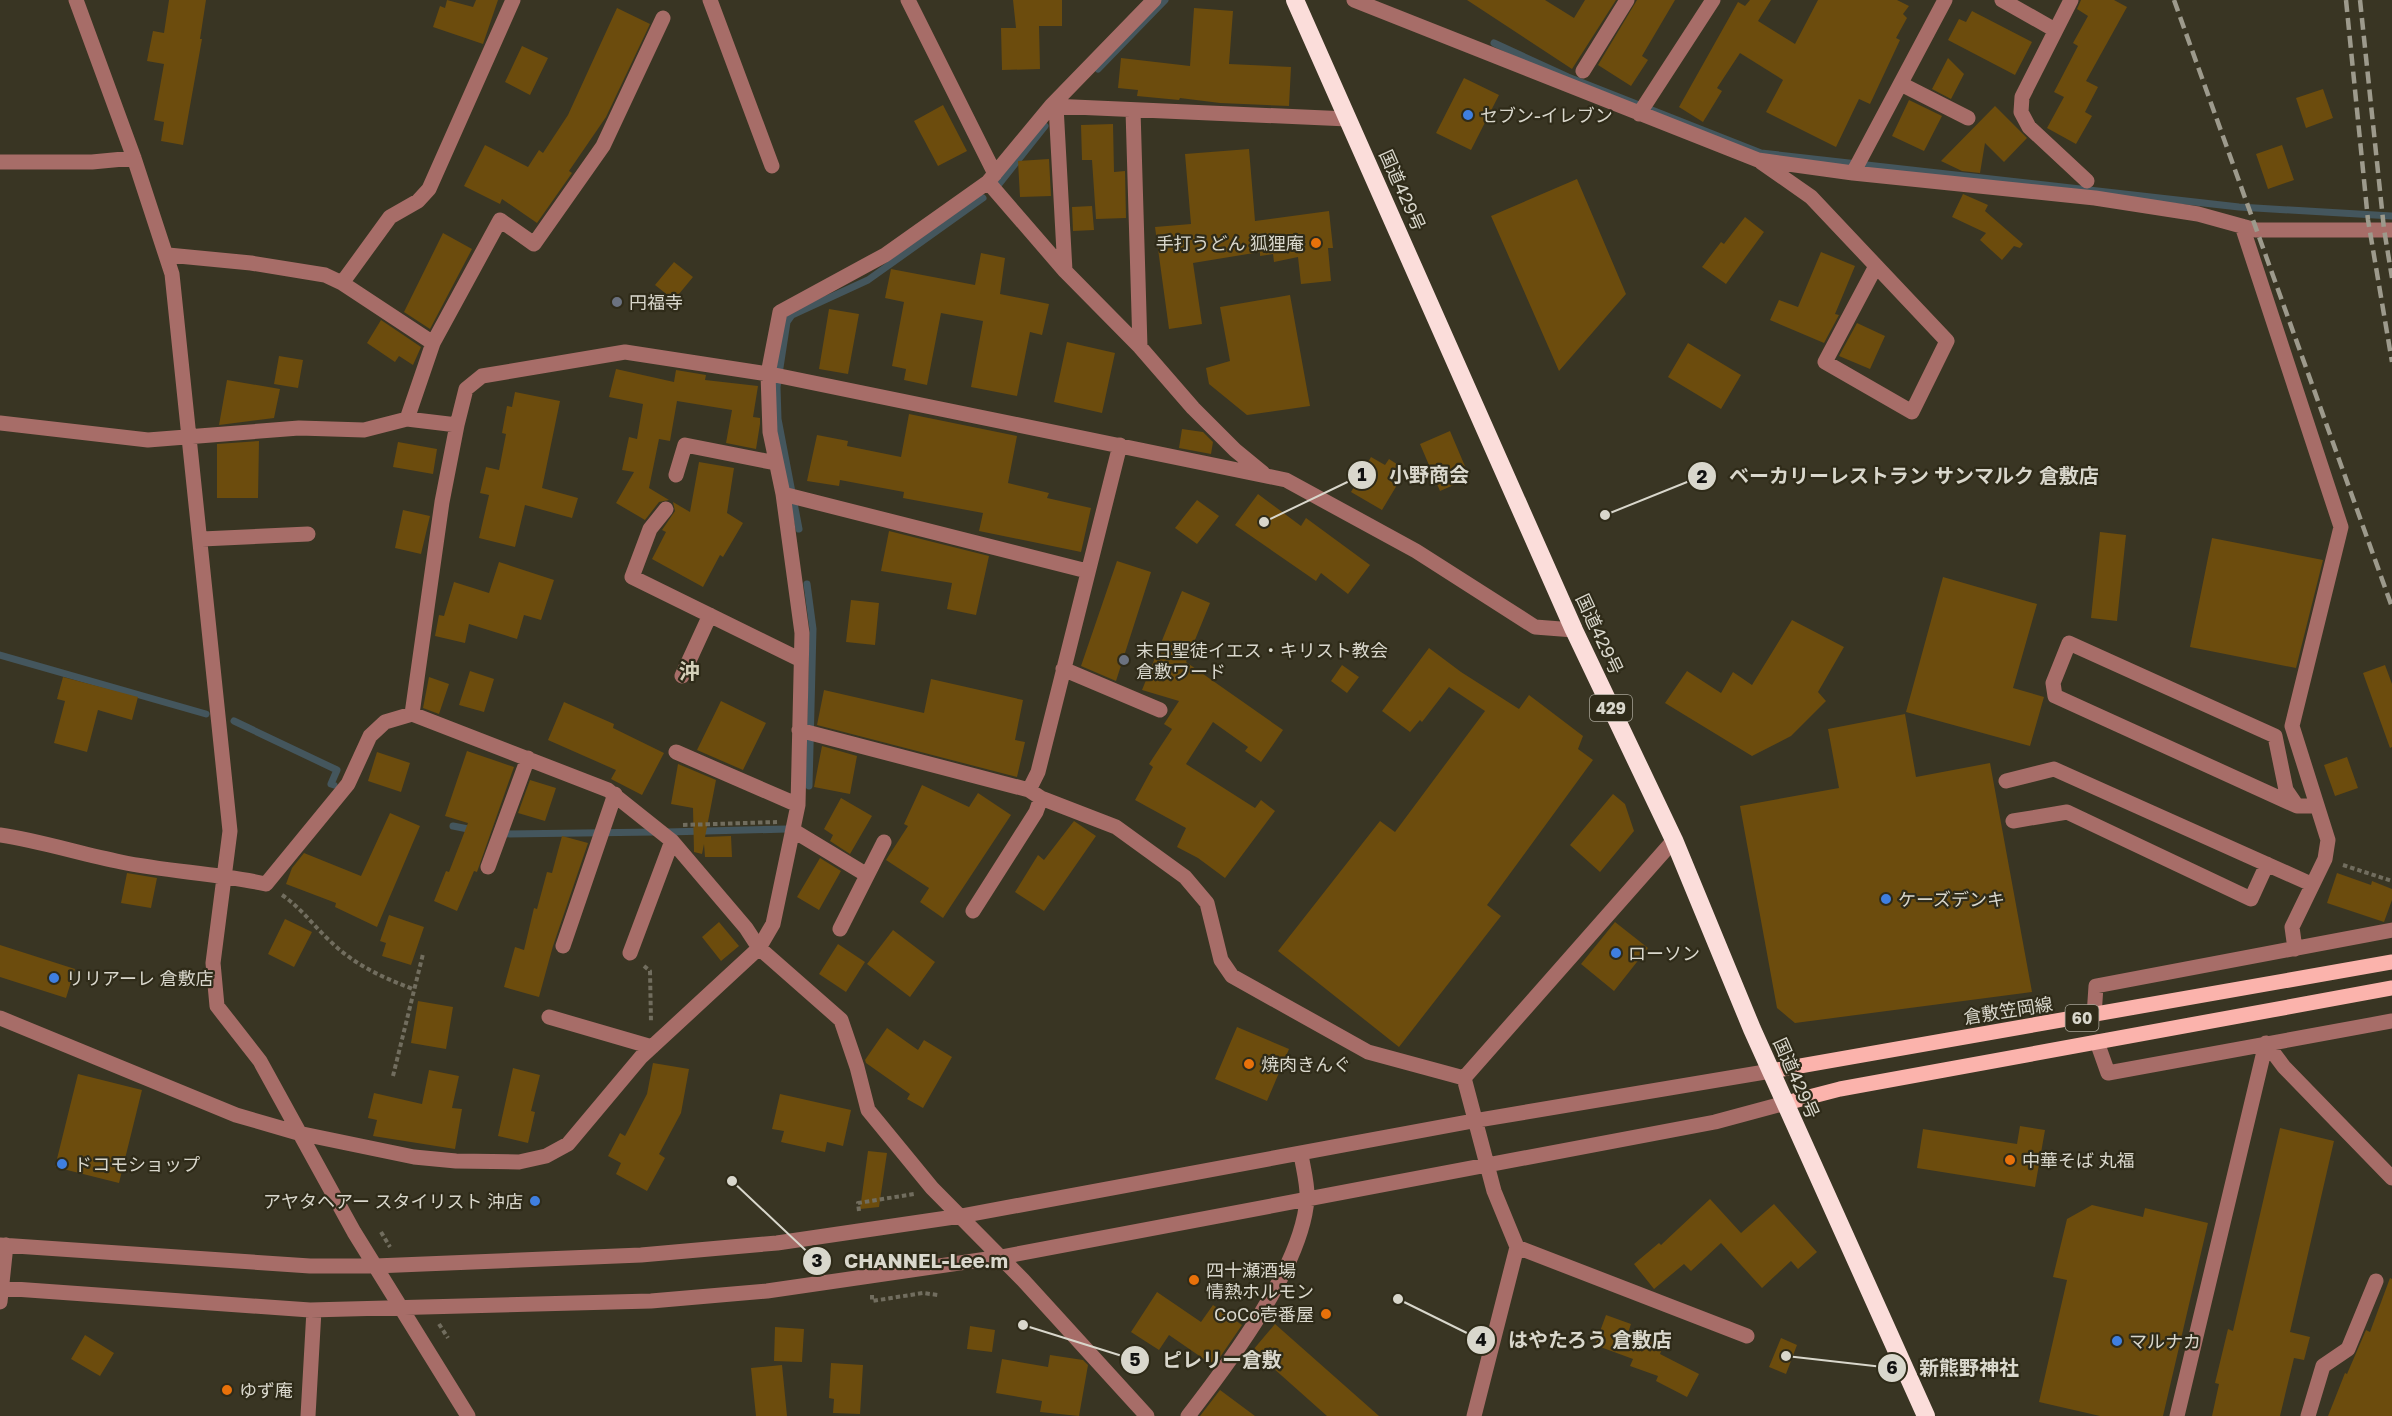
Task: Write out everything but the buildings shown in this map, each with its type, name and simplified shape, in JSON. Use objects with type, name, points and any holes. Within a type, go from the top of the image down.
[{"type":"highway","name":"国道429号","points":[[1295,0],[1574,630],[1674,840],[1771,1071],[1926,1416]]},
{"type":"main road","name":"倉敷笠岡線","points":[[1771,1071],[2392,962]]},
{"type":"main road","name":"60","points":[[1786,1103],[1840,1089],[2392,988]]},
{"type":"street","points":[[76,0],[168,255],[202,539],[230,831],[213,963],[217,1006],[260,1061],[298,1133],[375,1266],[468,1416]]},
{"type":"street","points":[[342,283],[390,217],[418,201],[429,189],[513,0]]},
{"type":"street","points":[[710,0],[771,166]]},
{"type":"street","points":[[908,0],[992,178],[1065,271],[1140,347],[1193,408],[1234,450],[1267,476]]},
{"type":"street","points":[[0,1018],[236,1115],[298,1133],[414,1157],[456,1161],[519,1161],[546,1156],[568,1144],[652,1047],[759,948],[773,924],[795,826],[808,732],[790,496],[776,462],[770,432],[780,312],[885,255],[992,178],[1054,106],[1154,0]]},
{"type":"street","points":[[1354,0],[1643,108],[1758,160],[1811,198],[1876,266],[1947,341],[1912,412],[1825,362],[1876,266]]},
{"type":"street","points":[[1583,71],[1627,0]]},
{"type":"street","points":[[1643,108],[1713,0]]},
{"type":"street","points":[[1857,167],[1945,0]]},
{"type":"street","points":[[2002,0],[2055,30]]},
{"type":"street","points":[[2071,0],[2022,97],[2021,112],[2029,127],[2087,181]]},
{"type":"street","points":[[407,419],[433,343],[500,219],[534,244],[603,146],[663,18]]},
{"type":"street","points":[[1901,84],[1968,118]]},
{"type":"street","points":[[1054,106],[1348,119]]},
{"type":"street","points":[[1054,106],[1065,271]]},
{"type":"street","points":[[1133,110],[1140,347]]},
{"type":"street","points":[[0,162],[92,162],[134,158]]},
{"type":"street","points":[[1758,160],[1857,167],[2096,198],[2186,212],[2256,230],[2392,230]]},
{"type":"street","points":[[2242,225],[2341,527],[2292,726],[2328,840],[2325,859],[2292,927],[2295,949]]},
{"type":"street","points":[[168,255],[251,263],[325,276],[342,283],[433,343]]},
{"type":"street","points":[[412,714],[441,502],[466,389],[482,376],[626,352],[775,375],[1286,480],[1416,550],[1535,627],[1574,630]]},
{"type":"street","points":[[0,423],[148,440],[299,428],[364,430],[407,419],[457,425]]},
{"type":"street","points":[[676,475],[685,445],[776,462]]},
{"type":"street","points":[[973,911],[1036,812],[1035,794],[1038,772],[1120,445]]},
{"type":"street","points":[[790,496],[1087,571]]},
{"type":"street","points":[[666,509],[650,529],[632,577],[801,660]]},
{"type":"street","points":[[202,539],[308,534]]},
{"type":"street","points":[[682,676],[710,615]]},
{"type":"street","points":[[2297,806],[2286,790],[2275,736],[2069,643],[2053,683],[2055,696],[2297,806],[2317,806]]},
{"type":"street","points":[[1063,669],[1160,710]]},
{"type":"street","points":[[0,835],[67,847],[120,862],[225,875],[266,884],[348,784],[370,736],[385,722],[412,714],[615,794],[662,833],[746,928],[759,948],[841,1020],[857,1067],[868,1110],[932,1188],[1001,1257],[1147,1416]]},
{"type":"street","points":[[808,732],[1035,794],[1116,827],[1185,877],[1207,903],[1221,960],[1232,976],[1368,1052],[1464,1078]]},
{"type":"street","points":[[676,752],[798,805]]},
{"type":"street","points":[[488,867],[528,758]]},
{"type":"street","points":[[2006,781],[2054,769],[2311,884]]},
{"type":"street","points":[[563,946],[615,794]]},
{"type":"street","points":[[2013,822],[2067,812],[2251,899],[2267,864]]},
{"type":"street","points":[[795,826],[867,875]]},
{"type":"street","points":[[630,953],[662,833]]},
{"type":"street","points":[[1464,1078],[1674,840]]},
{"type":"street","points":[[840,929],[884,842]]},
{"type":"street","points":[[2094,1016],[2096,986],[2392,930]]},
{"type":"street","points":[[549,1017],[652,1047]]},
{"type":"street","points":[[2097,1042],[2108,1073],[2392,1021]]},
{"type":"street","points":[[2266,1043],[2284,1067],[2392,1178]]},
{"type":"street","points":[[2177,1416],[2266,1043]]},
{"type":"street","points":[[1771,1071],[1473,1121],[961,1216],[777,1243],[641,1255],[375,1266],[310,1266],[3,1245],[0,1293],[314,1310],[403,1310],[674,1299],[766,1291],[1001,1257],[1715,1122],[1786,1103]]},
{"type":"street","points":[[1464,1078],[1473,1121],[1486,1165],[1516,1247],[1474,1416]]},
{"type":"street","points":[[1188,1416],[1259,1317],[1299,1239],[1307,1198],[1301,1154]]},
{"type":"street","points":[[1516,1247],[1747,1336]]},
{"type":"street","points":[[2308,1416],[2323,1366],[2348,1349],[2376,1281]]},
{"type":"street","points":[[308,1416],[314,1310]]},
{"type":"path","points":[[662,833],[795,826]]},
{"type":"path","points":[[2325,859],[2392,881]]},
{"type":"path","points":[[266,884],[299,906],[329,941],[372,973],[413,988]]},
{"type":"path","points":[[630,953],[650,971],[652,1047]]},
{"type":"path","points":[[393,1076],[423,954]]},
{"type":"path","points":[[859,1211],[858,1203],[910,1197]]},
{"type":"path","points":[[872,1294],[873,1301],[923,1293],[938,1295]]},
{"type":"waterway","points":[[1098,69],[1165,0]]},
{"type":"waterway","points":[[1494,43],[1568,77],[1761,153],[2239,207],[2392,216]]},
{"type":"waterway","points":[[999,184],[1045,126]]},
{"type":"waterway","points":[[799,529],[778,419],[777,387],[787,322],[792,315],[868,280],[983,198]]},
{"type":"waterway","points":[[807,584],[813,629],[809,786]]},
{"type":"waterway","points":[[0,655],[206,714]]},
{"type":"waterway","points":[[234,721],[337,770],[331,784],[334,785]]},
{"type":"waterway","points":[[453,826],[473,830]]},
{"type":"waterway","points":[[667,832],[787,829]]},
{"type":"waterway","points":[[499,834],[656,832]]},
{"type":"railway","points":[[2174,0],[2392,607]]},
{"type":"railway","points":[[2346,0],[2368,220],[2392,362]]},
{"type":"railway","points":[[2360,0],[2384,229],[2392,278]]},
{"type":"place","name":"セブン-イレブン","points":[[1468,115]]},
{"type":"place","name":"手打うどん 狐狸庵","points":[[1316,243]]},
{"type":"place","name":"円福寺","points":[[617,302]]},
{"type":"place","name":"ベーカリーレストラン サンマルク 倉敷店","points":[[1605,515]]},
{"type":"place","name":"小野商会","points":[[1264,522]]},
{"type":"place","name":"末日聖徒イエス・キリスト教会 倉敷ワード","points":[[1124,660]]},
{"type":"place","name":"ケーズデンキ","points":[[1886,899]]},
{"type":"place","name":"ローソン","points":[[1616,953]]},
{"type":"place","name":"リリアーレ 倉敷店","points":[[54,978]]},
{"type":"place","name":"焼肉きんぐ","points":[[1249,1064]]},
{"type":"place","name":"中華そば 丸福","points":[[2010,1160]]},
{"type":"place","name":"ドコモショップ","points":[[62,1164]]},
{"type":"place","name":"CHANNEL-Lee.m","points":[[732,1181]]},
{"type":"place","name":"アヤタヘアー スタイリスト 沖店","points":[[535,1201]]},
{"type":"place","name":"四十瀬酒場 情熱ホルモン","points":[[1194,1280]]},
{"type":"place","name":"はやたろう 倉敷店","points":[[1398,1299]]},
{"type":"place","name":"CoCo壱番屋","points":[[1326,1314]]},
{"type":"place","name":"ピレリー倉敷","points":[[1023,1325]]},
{"type":"place","name":"マルナカ","points":[[2117,1341]]},
{"type":"place","name":"新熊野神社","points":[[1786,1356]]},
{"type":"place","name":"ゆず庵","points":[[227,1390]]},
{"type":"district","name":"沖","points":[[689,671]]}]
